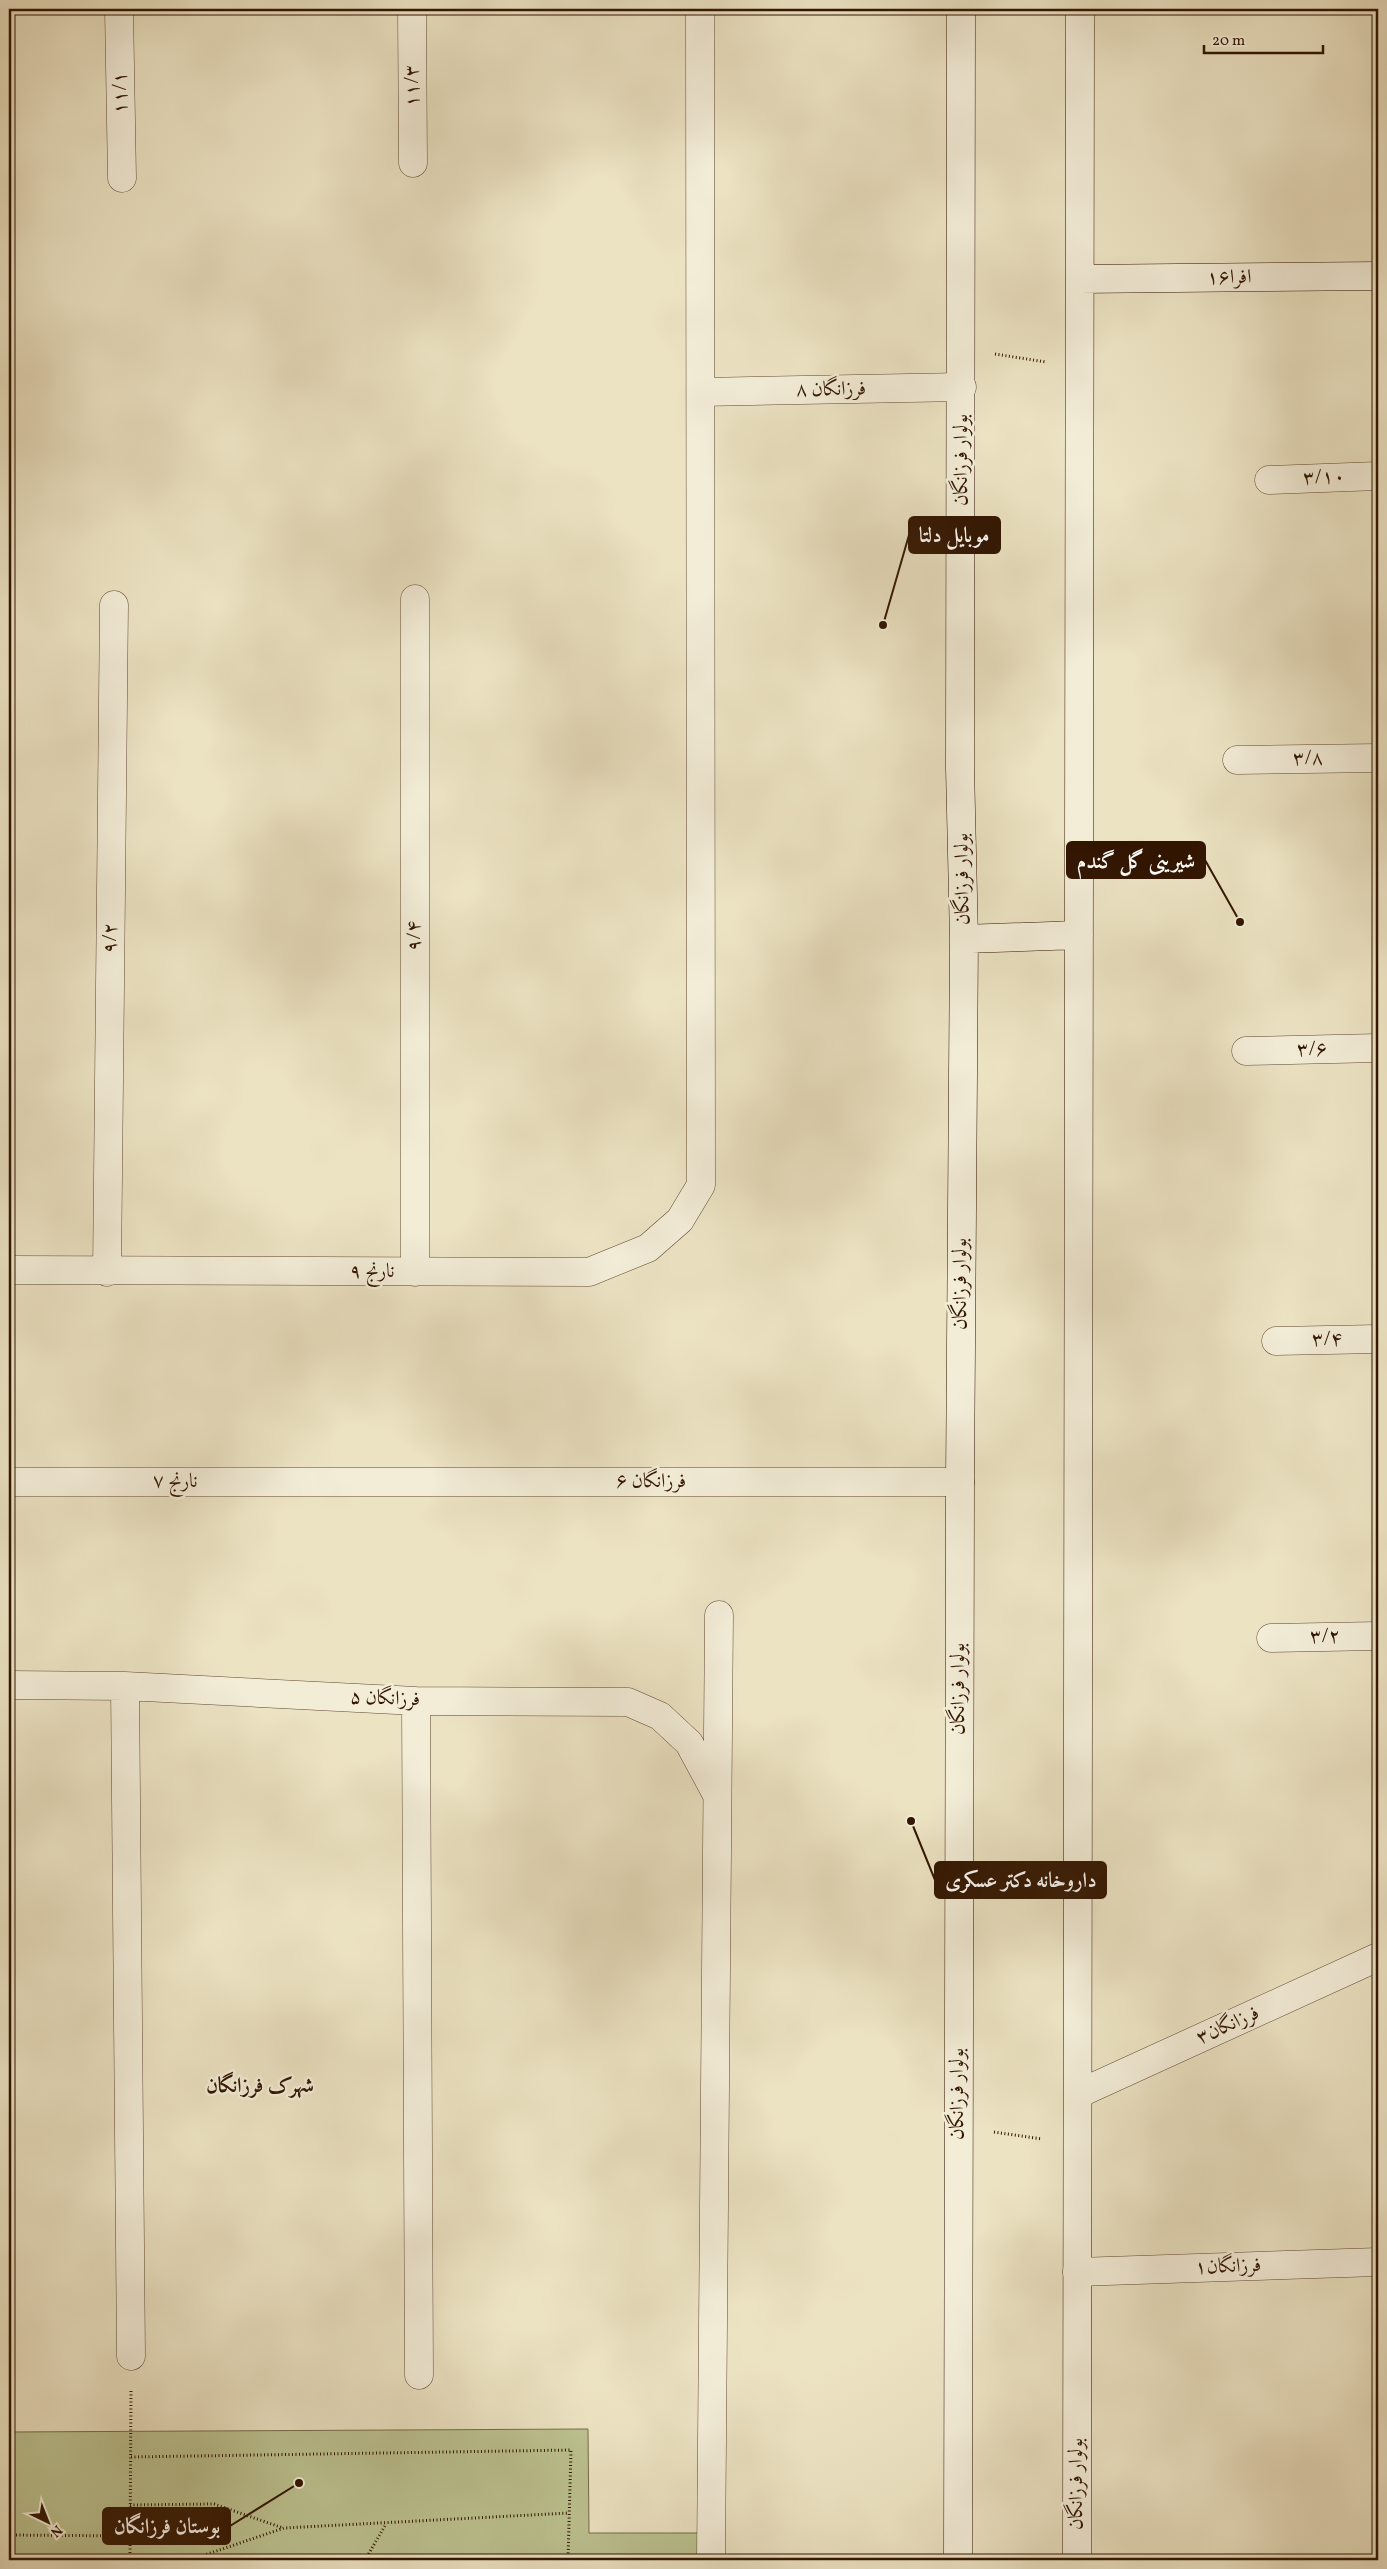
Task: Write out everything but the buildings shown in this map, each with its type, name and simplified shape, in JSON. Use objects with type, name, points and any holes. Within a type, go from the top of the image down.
[{"type":"street","name":"۱۱/۱","points":[[119,9],[122,178]]},
{"type":"street","name":"۱۱/۳","points":[[412,9],[413,162]]},
{"type":"street","points":[[700,9],[701,392]]},
{"type":"street","name":"بولوار فرزانگان","points":[[958,2560],[960,1482],[964,938],[960,768],[961,9]]},
{"type":"street","name":"بولوار فرزانگان","points":[[1077,2560],[1080,9]]},
{"type":"street","name":"۱۶افرا","points":[[1080,279],[1378,276]]},
{"type":"street","name":"فرزانگان ۸","points":[[701,392],[962,387]]},
{"type":"street","name":"نارنج ۹","points":[[9,1270],[107,1272],[589,1272],[648,1248],[680,1220],[702,1185],[701,392]]},
{"type":"street","name":"۳/۱۰","points":[[1269,480],[1378,476]]},
{"type":"street","name":"۹/۴","points":[[415,599],[415,1272]]},
{"type":"street","name":"۹/۲","points":[[107,1272],[114,605]]},
{"type":"street","name":"۳/۸","points":[[1237,760],[1378,758]]},
{"type":"street","points":[[964,938],[1079,935]]},
{"type":"street","name":"۳/۶","points":[[1246,1051],[1378,1048]]},
{"type":"street","name":"۳/۴","points":[[1276,1341],[1378,1339]]},
{"type":"street","name":"نارنج ۷","points":[[9,1482],[342,1482]]},
{"type":"street","name":"فرزانگان ۶","points":[[342,1482],[960,1482]]},
{"type":"street","points":[[711,2560],[719,1615]]},
{"type":"street","name":"۳/۲","points":[[1271,1638],[1378,1636]]},
{"type":"street","name":"فرزانگان ۵","points":[[9,1685],[125,1686],[416,1701],[628,1702],[660,1716],[689,1743],[718,1795]]},
{"type":"street","points":[[125,1686],[131,2356]]},
{"type":"street","points":[[416,1701],[419,2375]]},
{"type":"street","name":"فرزانگان۳","points":[[1078,2094],[1378,1958]]},
{"type":"street","name":"فرزانگان۱","points":[[1077,2272],[1378,2262]]},
{"type":"path","points":[[962,349],[1080,367]]},
{"type":"path","points":[[958,2127],[1078,2145]]},
{"type":"path","points":[[130,2560],[131,2356]]},
{"type":"path","points":[[131,2457],[571,2450],[568,2560]]},
{"type":"path","points":[[130,2505],[214,2504],[284,2528]]},
{"type":"path","points":[[190,2560],[199,2559],[284,2528],[569,2513]]},
{"type":"path","points":[[365,2560],[386,2523]]},
{"type":"path","points":[[9,2535],[130,2536]]},
{"type":"green space","points":[[588,2429],[589,2533],[704,2533],[704,2560],[9,2560],[9,2432]]},
{"type":"place","name":"موبایل دلتا","points":[[883,625]]},
{"type":"place","name":"شیرینی گل گندم","points":[[1240,922]]},
{"type":"place","name":"داروخانه دکتر عسکری","points":[[911,1821]]},
{"type":"place","name":"بوستان فرزانگان","points":[[299,2483]]},
{"type":"district","name":"شهرک فرزانگان","points":[[260,2086]]}]
